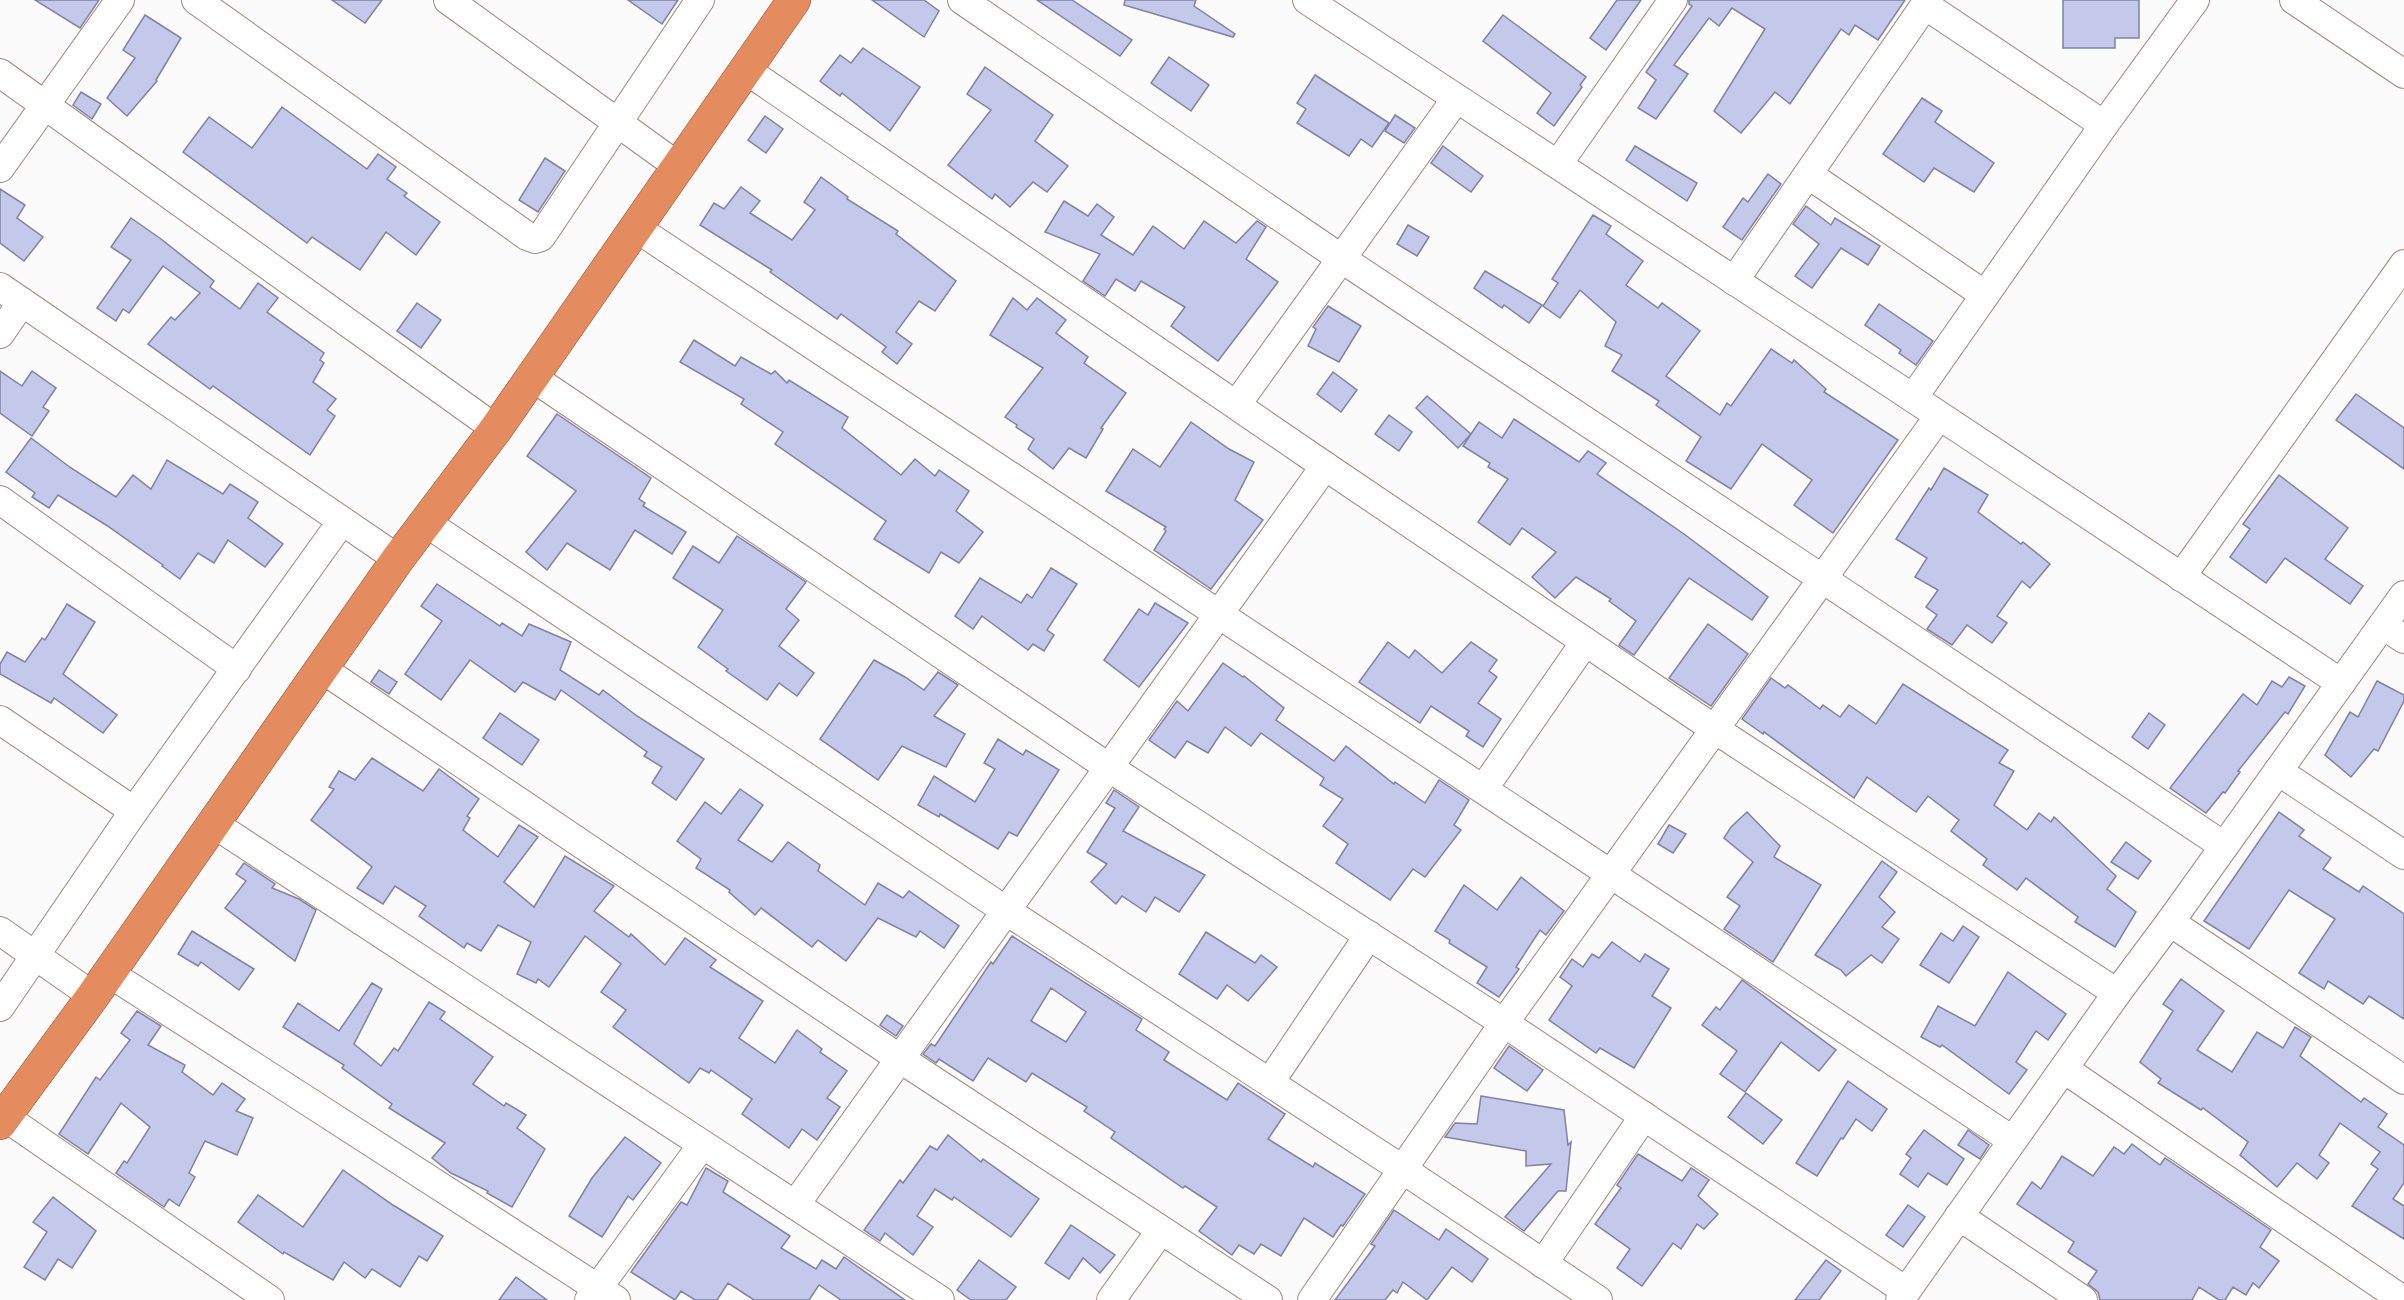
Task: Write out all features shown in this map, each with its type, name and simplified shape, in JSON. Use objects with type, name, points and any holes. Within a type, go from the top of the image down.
[{"type":"highway","points":[[2,1120],[214,824],[398,559],[532,377],[794,0]]},
{"type":"street","points":[[0,168],[120,0]]},
{"type":"street","points":[[196,0],[527,236],[535,238],[541,237],[700,0]]},
{"type":"street","points":[[448,0],[679,166]]},
{"type":"street","points":[[962,0],[1342,259],[2224,846]]},
{"type":"street","points":[[1307,0],[1913,398],[2341,683]]},
{"type":"street","points":[[1557,164],[1673,0]]},
{"type":"street","points":[[1913,398],[2104,125],[2195,0]]},
{"type":"street","points":[[2294,0],[2404,74]]},
{"type":"street","points":[[1734,281],[1809,175],[1923,2],[2104,125]]},
{"type":"street","points":[[746,70],[1237,404],[1324,466],[1716,730],[2117,993]]},
{"type":"street","points":[[0,73],[495,429]]},
{"type":"street","points":[[1237,404],[1456,99]]},
{"type":"street","points":[[1809,175],[1985,294]]},
{"type":"street","points":[[636,228],[2012,1140]]},
{"type":"street","points":[[2181,576],[2404,264]]},
{"type":"street","points":[[0,334],[11,295],[398,559]]},
{"type":"street","points":[[532,377],[1108,767],[1644,1116],[1903,1296],[2117,993],[2341,683],[2394,632],[2404,595]]},
{"type":"street","points":[[1312,1300],[1504,1023],[1939,416]]},
{"type":"street","points":[[795,1205],[1324,466]]},
{"type":"street","points":[[0,501],[237,669]]},
{"type":"street","points":[[0,1007],[134,811],[342,521]]},
{"type":"street","points":[[425,522],[1005,910],[1402,1168],[1598,1300]]},
{"type":"street","points":[[1484,788],[1586,642]]},
{"type":"street","points":[[322,669],[899,1058],[1268,1300]]},
{"type":"street","points":[[0,720],[134,811]]},
{"type":"street","points":[[2278,771],[2404,855]]},
{"type":"street","points":[[214,824],[940,1300]]},
{"type":"street","points":[[2170,922],[2404,1080]]},
{"type":"street","points":[[0,931],[35,956],[101,984],[601,1296],[702,1145]]},
{"type":"street","points":[[1270,1082],[1369,935]]},
{"type":"street","points":[[2064,1069],[2403,1300]]},
{"type":"street","points":[[1543,1264],[1644,1116]]},
{"type":"street","points":[[2,1120],[269,1300]]},
{"type":"street","points":[[1959,1216],[2083,1300]]},
{"type":"street","points":[[1111,1300],[1161,1230]]},
{"type":"building","points":[[35,0],[99,0],[80,28]]},
{"type":"building","points":[[332,0],[382,0],[365,23]]},
{"type":"building","points":[[628,0],[678,0],[662,24]]},
{"type":"building","points":[[872,0],[924,0],[939,11],[924,37]]},
{"type":"building","points":[[1037,0],[1072,0],[1132,40],[1120,56]]},
{"type":"building","points":[[1125,0],[1196,0],[1194,6],[1235,34],[1233,37],[1124,5]]},
{"type":"building","points":[[1617,0],[1641,0],[1606,50],[1590,38]]},
{"type":"building","points":[[1689,0],[1905,0],[1878,40],[1855,25],[1849,35],[1841,29],[1790,104],[1775,92],[1741,133],[1714,111],[1765,29],[1732,8],[1719,26],[1709,18],[1674,65],[1688,74],[1656,119],[1638,108],[1656,80],[1646,72],[1692,6]]},
{"type":"building","points":[[2063,0],[2139,0],[2139,38],[2115,38],[2115,48],[2063,48]]},
{"type":"building","points":[[145,15],[181,38],[157,81],[127,116],[107,98],[135,58],[123,50]]},
{"type":"building","points":[[1503,15],[1586,77],[1580,85],[1582,87],[1554,126],[1537,113],[1551,93],[1483,41]]},
{"type":"building","points":[[863,48],[920,87],[890,131],[842,93],[840,96],[820,81],[840,55],[851,63]]},
{"type":"building","points":[[1169,57],[1209,85],[1191,111],[1151,83]]},
{"type":"building","points":[[985,67],[1053,115],[1035,141],[1068,166],[1047,192],[1033,182],[1010,207],[995,194],[992,199],[948,165],[991,110],[967,94]]},
{"type":"building","points":[[1315,75],[1389,123],[1372,147],[1361,139],[1349,156],[1297,123],[1306,109],[1297,103]]},
{"type":"building","points":[[81,92],[101,104],[92,119],[73,105]]},
{"type":"building","points":[[1922,98],[1942,111],[1935,122],[1994,163],[1974,192],[1934,168],[1924,182],[1883,154]]},
{"type":"building","points":[[282,107],[367,169],[378,154],[396,167],[387,179],[407,193],[404,196],[440,222],[416,255],[386,232],[360,270],[312,237],[307,243],[183,152],[209,117],[252,148]]},
{"type":"building","points":[[1395,115],[1415,128],[1404,143],[1385,131]]},
{"type":"building","points":[[765,116],[783,129],[766,153],[748,140]]},
{"type":"building","points":[[1443,146],[1483,176],[1471,192],[1431,163]]},
{"type":"building","points":[[1635,146],[1697,183],[1687,201],[1626,160]]},
{"type":"building","points":[[545,158],[565,171],[538,212],[519,200]]},
{"type":"building","points":[[1768,174],[1781,184],[1742,240],[1723,227],[1743,198],[1748,202]]},
{"type":"building","points":[[821,177],[848,197],[847,199],[898,231],[896,234],[956,281],[935,311],[919,301],[896,332],[912,344],[897,364],[882,352],[886,347],[841,314],[837,319],[770,272],[772,270],[700,225],[714,203],[724,209],[741,187],[760,201],[750,213],[792,240],[815,210],[804,202]]},
{"type":"building","points":[[0,189],[25,205],[17,218],[43,237],[24,261],[0,243]]},
{"type":"building","points":[[1064,201],[1088,216],[1097,204],[1114,217],[1101,235],[1133,255],[1153,226],[1184,249],[1204,221],[1236,243],[1257,221],[1266,227],[1246,259],[1278,282],[1218,361],[1171,326],[1185,307],[1141,281],[1135,291],[1116,279],[1105,296],[1083,281],[1100,254],[1045,232]]},
{"type":"building","points":[[1806,206],[1831,225],[1835,218],[1880,246],[1868,265],[1841,248],[1812,288],[1795,276],[1819,244],[1793,224]]},
{"type":"building","points":[[1593,215],[1611,226],[1606,234],[1643,261],[1626,285],[1658,308],[1662,303],[1700,331],[1666,376],[1720,415],[1727,403],[1731,406],[1771,349],[1792,363],[1794,360],[1826,389],[1824,392],[1898,440],[1833,533],[1794,505],[1812,480],[1762,444],[1731,489],[1686,461],[1701,437],[1656,405],[1659,401],[1612,371],[1622,355],[1605,346],[1616,322],[1580,290],[1560,318],[1543,306],[1558,283],[1552,279]]},
{"type":"building","points":[[131,218],[214,281],[210,287],[240,309],[258,283],[278,298],[267,312],[324,353],[320,360],[324,363],[313,382],[336,399],[327,410],[335,416],[310,455],[213,386],[210,389],[148,344],[171,317],[175,320],[200,293],[163,266],[129,313],[123,309],[116,321],[97,308],[131,260],[111,247]]},
{"type":"building","points":[[1408,225],[1429,237],[1417,256],[1397,244]]},
{"type":"building","points":[[1485,271],[1542,305],[1529,323],[1504,305],[1502,308],[1474,288]]},
{"type":"building","points":[[1013,298],[1027,310],[1037,298],[1066,320],[1056,333],[1088,357],[1084,363],[1126,393],[1101,428],[1103,429],[1086,458],[1069,448],[1053,469],[1028,449],[1034,439],[1005,417],[1043,368],[990,335]]},
{"type":"building","points":[[417,303],[441,320],[421,348],[397,331]]},
{"type":"building","points":[[1879,304],[1933,341],[1916,365],[1899,353],[1901,350],[1865,325]]},
{"type":"building","points":[[1328,306],[1361,326],[1339,362],[1308,346],[1316,329],[1313,327]]},
{"type":"building","points":[[694,340],[735,366],[741,357],[771,374],[775,371],[787,383],[789,380],[848,417],[842,428],[901,475],[915,459],[935,476],[939,470],[969,491],[956,511],[983,532],[959,563],[941,552],[929,573],[874,539],[886,521],[775,444],[783,432],[741,404],[744,399],[680,362]]},
{"type":"building","points":[[0,371],[22,386],[32,371],[56,388],[43,407],[49,411],[32,436],[0,413]]},
{"type":"building","points":[[1333,372],[1357,390],[1341,412],[1317,394]]},
{"type":"building","points":[[2356,394],[2404,428],[2404,469],[2336,420]]},
{"type":"building","points":[[1427,396],[1471,434],[1458,448],[1416,408]]},
{"type":"building","points":[[557,414],[651,478],[639,499],[645,503],[643,506],[686,532],[672,554],[635,530],[610,570],[567,543],[547,570],[526,552],[576,491],[527,456]]},
{"type":"building","points":[[1389,415],[1412,432],[1399,451],[1375,434]]},
{"type":"building","points":[[1514,419],[1579,462],[1588,451],[1606,463],[1597,474],[1684,534],[1768,597],[1752,620],[1689,578],[1634,655],[1619,645],[1636,621],[1609,601],[1611,599],[1576,577],[1555,598],[1532,577],[1556,552],[1522,528],[1510,545],[1478,522],[1508,479],[1488,467],[1490,463],[1463,446],[1479,422],[1502,438]]},
{"type":"building","points":[[1191,422],[1229,449],[1254,462],[1235,500],[1263,520],[1211,589],[1154,550],[1166,531],[1164,529],[1166,527],[1106,491],[1133,449],[1160,467]]},
{"type":"building","points":[[31,438],[71,468],[116,497],[133,475],[151,489],[167,460],[223,494],[230,484],[258,502],[248,518],[283,544],[265,567],[228,540],[214,563],[198,553],[180,579],[106,525],[58,495],[49,508],[32,497],[35,493],[6,472]]},
{"type":"building","points":[[1944,468],[1988,495],[1978,512],[2021,544],[2023,542],[2050,564],[2030,588],[2022,581],[1997,616],[2007,623],[1992,643],[1967,625],[1952,645],[1927,629],[1937,615],[1926,607],[1938,590],[1915,577],[1927,558],[1896,539]]},
{"type":"building","points":[[2279,475],[2348,528],[2325,559],[2363,586],[2350,604],[2285,558],[2266,583],[2230,557],[2250,529],[2243,524]]},
{"type":"building","points":[[737,536],[806,582],[786,609],[799,620],[779,646],[814,673],[797,696],[779,683],[767,700],[726,671],[728,669],[698,647],[723,610],[673,578],[693,546],[719,563]]},
{"type":"building","points":[[1051,568],[1077,584],[1047,630],[1054,635],[1044,651],[1033,644],[1028,650],[982,616],[973,629],[955,616],[980,578],[1021,603],[1027,594],[1032,598]]},
{"type":"building","points":[[437,584],[500,626],[502,623],[522,636],[529,624],[571,642],[560,670],[599,695],[603,690],[637,716],[704,759],[676,800],[652,783],[662,767],[644,756],[647,752],[561,690],[555,700],[523,682],[515,692],[470,660],[441,700],[405,674],[442,621],[421,606]]},
{"type":"building","points":[[1155,603],[1188,623],[1139,687],[1104,660],[1139,609],[1148,615]]},
{"type":"building","points":[[67,604],[95,622],[63,674],[117,715],[103,733],[54,698],[51,703],[0,674],[0,664],[7,652],[25,662],[42,638],[45,640]]},
{"type":"building","points":[[1708,624],[1748,654],[1711,706],[1669,678]]},
{"type":"building","points":[[1388,642],[1409,658],[1415,650],[1442,673],[1471,642],[1497,660],[1489,671],[1497,677],[1478,703],[1501,719],[1483,747],[1466,736],[1469,731],[1431,706],[1420,723],[1359,682]]},
{"type":"building","points":[[874,660],[924,690],[938,672],[958,685],[934,716],[965,734],[946,767],[902,746],[878,780],[820,739]]},
{"type":"building","points":[[1223,663],[1244,676],[1284,708],[1276,720],[1334,761],[1346,746],[1394,784],[1395,782],[1425,803],[1439,780],[1469,800],[1454,825],[1461,830],[1425,877],[1413,869],[1390,900],[1336,863],[1348,844],[1323,826],[1343,799],[1320,785],[1324,778],[1261,733],[1251,746],[1225,727],[1208,753],[1187,741],[1175,758],[1149,740],[1177,701],[1188,711]]},
{"type":"building","points":[[379,670],[397,682],[389,694],[371,682]]},
{"type":"building","points":[[2289,677],[2305,686],[2288,714],[2285,712],[2238,771],[2240,772],[2225,793],[2223,792],[2206,813],[2170,788],[2243,694],[2257,705],[2272,681],[2282,687]]},
{"type":"building","points":[[1771,678],[1785,688],[1788,685],[1820,709],[1823,705],[1840,717],[1849,705],[1876,724],[1903,684],[2008,750],[1999,763],[2014,771],[1994,805],[2027,830],[2039,813],[2051,822],[2054,817],[2116,876],[2107,889],[2136,912],[2115,947],[2075,922],[2078,917],[2026,878],[2017,890],[1983,865],[1987,859],[1951,831],[1959,820],[1928,796],[1916,812],[1867,777],[1854,798],[1764,732],[1763,734],[1742,719]]},
{"type":"building","points":[[2377,681],[2404,695],[2404,701],[2378,751],[2374,749],[2351,777],[2325,755],[2350,712],[2358,717]]},
{"type":"building","points":[[500,713],[539,740],[522,765],[483,738]]},
{"type":"building","points":[[2149,713],[2165,725],[2148,749],[2132,737]]},
{"type":"building","points":[[998,739],[1023,755],[1026,750],[1059,770],[1017,836],[1009,832],[998,849],[940,814],[939,817],[918,805],[934,776],[975,802],[995,769],[984,763]]},
{"type":"building","points":[[372,758],[423,791],[439,769],[479,799],[467,816],[470,818],[463,830],[498,857],[519,825],[538,837],[504,882],[534,907],[565,856],[614,886],[594,911],[629,937],[631,934],[665,965],[685,938],[716,960],[710,967],[763,1001],[739,1038],[775,1063],[797,1030],[822,1049],[820,1052],[847,1071],[827,1098],[840,1107],[817,1140],[802,1129],[789,1148],[742,1114],[752,1099],[711,1070],[709,1073],[700,1068],[689,1083],[613,1027],[626,1010],[601,992],[621,964],[585,936],[549,987],[538,979],[536,983],[517,974],[531,942],[498,925],[481,951],[467,943],[464,948],[419,916],[426,906],[395,886],[383,904],[357,888],[372,867],[311,820],[334,789],[329,787],[339,771],[355,780]]},
{"type":"building","points":[[740,789],[763,805],[738,840],[772,862],[788,842],[820,865],[818,871],[865,905],[878,883],[903,898],[909,891],[959,926],[944,948],[920,931],[916,937],[878,918],[846,961],[818,940],[812,947],[761,908],[755,915],[729,892],[730,890],[696,868],[701,859],[677,841],[705,802],[721,814]]},
{"type":"building","points":[[1114,790],[1139,807],[1123,831],[1205,875],[1179,912],[1155,897],[1146,912],[1122,896],[1116,904],[1091,882],[1107,864],[1087,852],[1115,808],[1106,803]]},
{"type":"building","points":[[1747,812],[1780,846],[1774,857],[1821,885],[1773,962],[1724,929],[1740,906],[1727,897],[1753,862],[1724,838],[1731,827]]},
{"type":"building","points":[[2279,812],[2304,830],[2299,836],[2331,858],[2323,869],[2359,892],[2363,886],[2404,914],[2404,1019],[2369,996],[2363,1004],[2328,981],[2324,989],[2299,973],[2335,919],[2289,890],[2249,949],[2204,921]]},
{"type":"building","points":[[1669,825],[1686,834],[1673,853],[1658,844]]},
{"type":"building","points":[[2126,842],[2151,861],[2138,879],[2111,862]]},
{"type":"building","points":[[1882,861],[1897,872],[1879,897],[1895,912],[1882,927],[1899,939],[1882,963],[1871,955],[1846,976],[1841,970],[1815,955]]},
{"type":"building","points":[[244,863],[275,884],[272,888],[299,899],[316,910],[295,961],[225,908],[246,881],[236,874]]},
{"type":"building","points":[[1521,877],[1564,911],[1546,935],[1540,930],[1516,967],[1519,969],[1499,997],[1477,983],[1487,967],[1449,943],[1450,940],[1435,931],[1464,885],[1497,910]]},
{"type":"building","points":[[1963,926],[1979,937],[1949,983],[1920,965],[1941,933],[1953,941]]},
{"type":"building","points":[[192,931],[254,969],[239,990],[201,962],[198,966],[178,954]]},
{"type":"building","points":[[1206,932],[1255,963],[1261,955],[1277,967],[1248,1001],[1227,985],[1217,999],[1179,974]]},
{"type":"building","points":[[1012,936],[1142,1019],[1136,1030],[1169,1052],[1164,1060],[1227,1100],[1238,1083],[1285,1114],[1268,1139],[1313,1167],[1315,1163],[1365,1194],[1333,1237],[1304,1218],[1281,1256],[1261,1244],[1254,1254],[1239,1245],[1232,1255],[1199,1231],[1217,1207],[1185,1186],[1183,1188],[1111,1138],[1115,1132],[1084,1111],[1087,1107],[1032,1073],[1026,1082],[988,1058],[973,1081],[939,1059],[936,1063],[923,1054],[931,1044],[935,1046],[991,962],[993,964]],"holes":[[[1051,988],[1086,1012],[1066,1042],[1031,1021]]]},
{"type":"building","points":[[1612,942],[1640,962],[1645,954],[1669,969],[1652,996],[1671,1008],[1634,1068],[1600,1048],[1596,1053],[1549,1020],[1572,986],[1560,977],[1572,959],[1583,967],[1592,954],[1599,958]]},
{"type":"building","points":[[2008,972],[2066,1014],[2048,1040],[2036,1031],[2016,1062],[2027,1070],[2009,1094],[1942,1045],[1940,1047],[1921,1037],[1938,1006],[1975,1026]]},
{"type":"building","points":[[2181,979],[2224,1011],[2197,1050],[2232,1072],[2257,1032],[2283,1048],[2295,1027],[2311,1037],[2300,1056],[2361,1102],[2364,1098],[2387,1114],[2378,1127],[2404,1145],[2404,1183],[2393,1199],[2404,1206],[2404,1239],[2352,1206],[2378,1169],[2371,1164],[2380,1152],[2340,1123],[2319,1155],[2329,1163],[2317,1179],[2297,1163],[2277,1187],[2240,1155],[2248,1142],[2203,1108],[2201,1110],[2158,1083],[2161,1079],[2140,1062],[2173,1011],[2163,1004]]},
{"type":"building","points":[[1742,980],[1836,1050],[1819,1071],[1781,1042],[1745,1092],[1720,1074],[1737,1051],[1702,1025],[1716,1007],[1720,1010]]},
{"type":"building","points":[[372,983],[382,989],[354,1044],[381,1066],[394,1048],[398,1051],[429,1002],[445,1012],[440,1019],[493,1057],[473,1084],[504,1106],[506,1103],[526,1115],[517,1128],[545,1149],[512,1207],[487,1193],[488,1191],[451,1173],[432,1158],[445,1143],[389,1108],[392,1104],[342,1068],[344,1065],[283,1027],[298,1003],[339,1031]]},
{"type":"building","points":[[137,1011],[161,1026],[148,1045],[185,1065],[182,1072],[213,1095],[222,1083],[245,1099],[236,1111],[253,1118],[237,1155],[205,1141],[189,1173],[195,1177],[179,1206],[169,1199],[164,1207],[116,1173],[124,1161],[127,1163],[150,1127],[121,1103],[88,1154],[59,1134],[96,1077],[100,1080],[130,1040],[121,1033]]},
{"type":"building","points":[[887,1015],[903,1026],[896,1036],[880,1025]]},
{"type":"building","points":[[1509,1046],[1543,1070],[1527,1091],[1494,1068]]},
{"type":"building","points":[[1848,1081],[1887,1109],[1872,1131],[1856,1119],[1817,1176],[1796,1163]]},
{"type":"building","points":[[1746,1093],[1782,1120],[1763,1144],[1728,1117]]},
{"type":"building","points":[[1481,1096],[1564,1110],[1568,1145],[1571,1142],[1566,1191],[1558,1191],[1524,1231],[1505,1217],[1551,1164],[1526,1166],[1526,1151],[1445,1137],[1455,1123],[1477,1124]]},
{"type":"building","points":[[1924,1130],[1964,1159],[1947,1185],[1928,1173],[1918,1187],[1900,1174],[1911,1158],[1906,1154]]},
{"type":"building","points":[[1968,1130],[1989,1145],[1980,1159],[1958,1145]]},
{"type":"building","points":[[948,1135],[981,1162],[983,1159],[1039,1199],[1011,1237],[954,1197],[952,1200],[935,1189],[917,1216],[933,1227],[913,1255],[885,1233],[880,1241],[864,1230],[900,1180],[903,1183],[930,1146],[937,1150]]},
{"type":"building","points":[[625,1137],[661,1163],[633,1200],[628,1196],[602,1237],[569,1216],[592,1178]]},
{"type":"building","points":[[2132,1144],[2160,1165],[2165,1158],[2271,1230],[2260,1247],[2279,1261],[2259,1288],[2253,1283],[2246,1295],[2233,1287],[2225,1300],[2219,1300],[2199,1287],[2192,1300],[2100,1300],[2098,1292],[2088,1284],[2097,1271],[2068,1252],[2074,1242],[2017,1204],[2032,1182],[2041,1189],[2062,1156],[2093,1176],[2114,1147],[2124,1154]]},
{"type":"building","points":[[1638,1154],[1682,1181],[1691,1168],[1709,1180],[1698,1196],[1718,1214],[1704,1229],[1697,1224],[1681,1249],[1673,1243],[1642,1286],[1617,1268],[1630,1249],[1595,1224],[1621,1188],[1617,1185]]},
{"type":"building","points":[[706,1168],[728,1181],[723,1192],[790,1236],[781,1248],[816,1269],[822,1260],[836,1269],[844,1257],[905,1300],[841,1300],[819,1285],[809,1300],[754,1300],[728,1283],[717,1300],[695,1300],[681,1291],[675,1300],[631,1272],[681,1202],[687,1205]]},
{"type":"building","points":[[343,1170],[443,1236],[427,1261],[419,1256],[400,1287],[372,1269],[365,1278],[344,1262],[333,1280],[284,1252],[283,1254],[238,1222],[258,1195],[303,1227]]},
{"type":"building","points":[[53,1197],[96,1231],[72,1268],[58,1259],[45,1280],[24,1267],[47,1232],[33,1222]]},
{"type":"building","points":[[1908,1205],[1925,1217],[1903,1247],[1886,1235]]},
{"type":"building","points":[[1394,1210],[1439,1240],[1446,1229],[1488,1259],[1472,1282],[1452,1267],[1427,1300],[1403,1282],[1397,1293],[1393,1290],[1385,1300],[1335,1300],[1375,1246],[1371,1244]]},
{"type":"building","points":[[1071,1225],[1115,1255],[1100,1273],[1083,1258],[1069,1279],[1045,1263]]},
{"type":"building","points":[[979,1260],[1016,1287],[1006,1300],[971,1300],[957,1290]]},
{"type":"building","points":[[1826,1260],[1841,1271],[1819,1300],[1795,1300]]},
{"type":"building","points":[[516,1277],[547,1300],[499,1300]]}]
